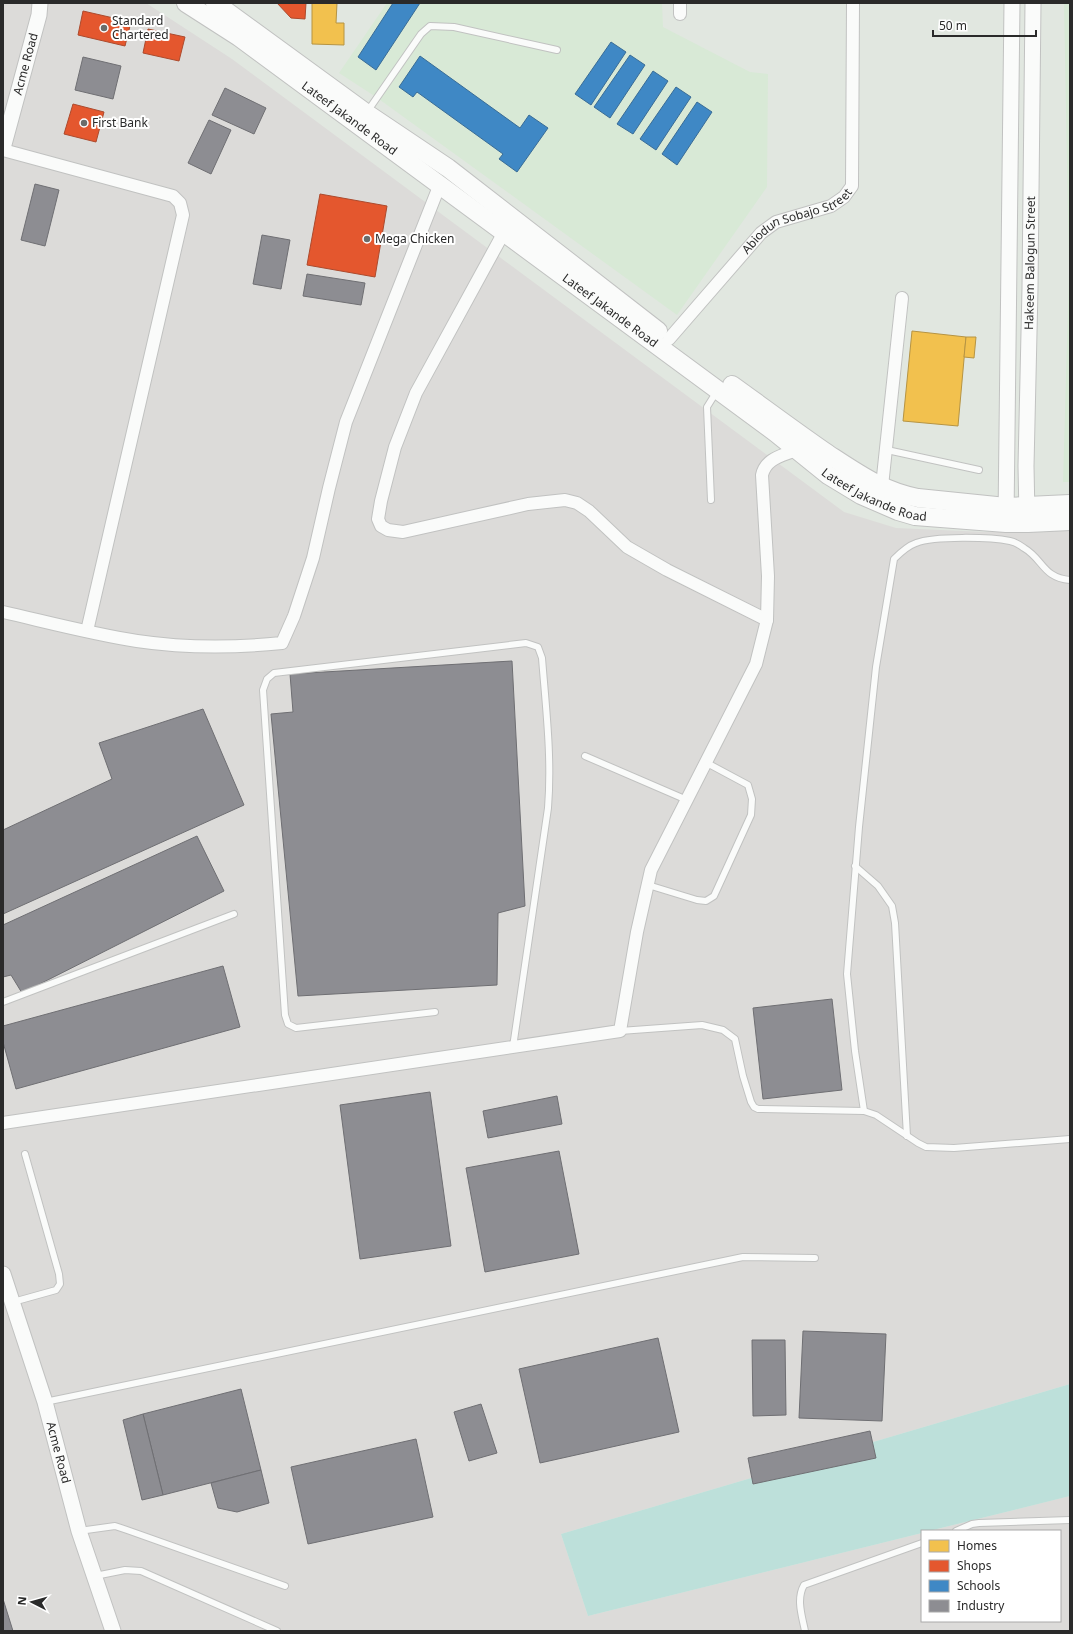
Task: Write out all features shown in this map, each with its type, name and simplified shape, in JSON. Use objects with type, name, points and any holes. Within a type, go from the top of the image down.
[{"type":"main road","name":"Lateef Jakande Road","points":[[215,3],[366,113],[448,168],[669,339],[816,446],[868,480],[904,496],[1006,515]]},
{"type":"main road","name":"Lateef Jakande Road","points":[[195,6],[440,184],[718,390],[828,475],[861,495],[898,511],[916,516],[1027,515],[1070,521]]},
{"type":"main road","name":"Lateef Jakande Road","points":[[1027,515],[1070,504]]},
{"type":"street","name":"Abiodun Sobajo Street","points":[[669,339],[761,233],[776,222],[831,206],[844,197],[852,186],[853,3]]},
{"type":"street","name":"Hakeem Balogun Street","points":[[1006,515],[1012,3]]},
{"type":"street","name":"Hakeem Balogun Street","points":[[1027,515],[1026,466],[1030,288],[1033,3]]},
{"type":"street","name":"Acme Road","points":[[3,149],[42,7]]},
{"type":"street","points":[[3,149],[173,196],[180,203],[183,214],[87,631]]},
{"type":"street","points":[[3,612],[136,641],[196,646],[260,645],[282,643],[294,616],[313,558],[346,422],[440,184]]},
{"type":"street","points":[[504,232],[416,393],[395,447],[381,501],[378,518],[381,526],[388,530],[403,532],[528,504],[566,500],[577,503],[589,511],[627,547],[667,570],[767,620]]},
{"type":"street","points":[[1009,286],[1030,288]]},
{"type":"street","points":[[882,486],[902,298]]},
{"type":"street","points":[[3,1122],[620,1031],[637,932],[651,870],[756,664],[767,620],[768,576],[762,475],[764,467],[770,460],[796,450]]},
{"type":"street","name":"Acme Road","points":[[3,1274],[45,1402],[79,1531],[113,1631]]},
{"type":"lane","points":[[366,113],[421,34],[430,26],[454,27],[557,50]]},
{"type":"lane","points":[[711,500],[707,407],[718,390]]},
{"type":"lane","points":[[887,450],[979,470]]},
{"type":"lane","points":[[864,1111],[855,1051],[847,974],[855,866],[876,667],[894,559],[903,550],[914,543],[927,540],[994,539],[1012,542],[1026,549],[1050,574],[1059,579],[1070,580]]},
{"type":"lane","points":[[435,1012],[296,1028],[288,1024],[285,1016],[263,690],[267,679],[274,673],[526,643],[538,647],[542,658],[550,756],[550,780],[548,808],[513,1047]]},
{"type":"lane","points":[[585,756],[688,800]]},
{"type":"lane","points":[[648,885],[697,900],[706,901],[714,896],[751,815],[752,799],[748,785],[706,763]]},
{"type":"lane","points":[[855,866],[878,886],[892,906],[895,923],[907,1136]]},
{"type":"lane","points":[[3,1002],[234,914]]},
{"type":"lane","points":[[620,1031],[702,1025],[723,1030],[734,1039],[743,1076],[754,1107],[758,1109],[864,1111],[876,1115],[926,1147],[935,1148],[954,1148],[1070,1139]]},
{"type":"lane","points":[[13,1302],[56,1290],[60,1284],[59,1274],[26,1154]]},
{"type":"lane","points":[[45,1402],[743,1257],[815,1258]]},
{"type":"lane","points":[[958,1530],[972,1524],[979,1523],[1070,1520]]},
{"type":"lane","points":[[79,1531],[115,1526],[285,1586]]},
{"type":"lane","points":[[805,1631],[800,1600],[800,1591],[804,1585],[921,1543]]},
{"type":"lane","points":[[94,1576],[125,1570],[141,1572],[277,1631]]},
{"type":"shaded area","points":[[3,3],[146,3],[232,59],[844,512],[896,528],[985,532],[1070,529],[1070,1384],[561,1534],[588,1616],[921,1533],[921,1622],[1061,1622],[1061,1530],[933,1530],[1070,1496],[1070,1631],[3,1631]]},
{"type":"shaded area","points":[[387,3],[662,3],[663,27],[750,72],[768,74],[767,187],[677,315],[376,97],[339,73]]},
{"type":"shaded area","points":[[1064,3],[1070,3],[1070,482],[1063,482],[1069,271]]},
{"type":"shaded area","points":[[1070,1384],[1070,1496],[933,1530],[921,1530],[921,1533],[588,1616],[561,1534]]},
{"type":"building: Homes","points":[[312,3],[337,3],[336,23],[344,23],[344,45],[312,44]]},
{"type":"building: Homes","points":[[912,331],[966,337],[958,426],[903,421]]},
{"type":"building: Homes","points":[[966,337],[976,337],[974,358],[964,357]]},
{"type":"building: Shops","points":[[277,3],[306,3],[305,19],[291,18]]},
{"type":"building: Shops","name":"Standard Chartered","points":[[83,11],[131,22],[125,46],[78,35]]},
{"type":"building: Shops","points":[[148,29],[185,37],[179,61],[143,53]]},
{"type":"building: Shops","name":"First Bank","points":[[73,104],[104,112],[96,142],[64,134]]},
{"type":"building: Shops","points":[[320,194],[387,206],[375,277],[307,265]]},
{"type":"building: Schools","points":[[393,3],[420,3],[376,70],[358,57]]},
{"type":"building: Schools","points":[[611,42],[626,52],[591,105],[575,94]]},
{"type":"building: Schools","points":[[630,55],[645,65],[610,118],[594,107]]},
{"type":"building: Schools","points":[[420,56],[520,128],[529,115],[548,128],[517,172],[499,159],[503,154],[417,92],[413,97],[399,87]]},
{"type":"building: Schools","points":[[653,71],[668,81],[633,134],[617,124]]},
{"type":"building: Schools","points":[[676,87],[691,97],[656,150],[640,139]]},
{"type":"building: Schools","points":[[697,102],[712,112],[677,165],[662,154]]},
{"type":"building: Industry","points":[[83,57],[121,66],[113,99],[75,90]]},
{"type":"building: Industry","points":[[225,88],[266,108],[254,134],[212,115]]},
{"type":"building: Industry","points":[[209,120],[231,130],[211,174],[188,163]]},
{"type":"building: Industry","points":[[35,184],[59,190],[45,246],[21,240]]},
{"type":"building: Industry","points":[[262,235],[290,240],[281,289],[253,284]]},
{"type":"building: Industry","points":[[307,274],[365,283],[361,305],[303,296]]},
{"type":"building: Industry","points":[[512,661],[525,906],[498,913],[497,985],[298,996],[271,714],[293,712],[290,674]]},
{"type":"building: Industry","points":[[203,709],[244,805],[3,914],[3,830],[112,779],[99,743]]},
{"type":"building: Industry","points":[[197,836],[224,891],[22,993],[11,975],[3,977],[3,925]]},
{"type":"building: Industry","points":[[223,966],[240,1027],[16,1089],[3,1042],[3,1026]]},
{"type":"building: Industry","points":[[832,999],[842,1090],[763,1099],[753,1008]]},
{"type":"building: Industry","points":[[430,1092],[451,1246],[360,1259],[340,1105]]},
{"type":"building: Industry","points":[[557,1096],[562,1124],[488,1138],[483,1111]]},
{"type":"building: Industry","points":[[559,1151],[579,1254],[485,1272],[466,1168]]},
{"type":"building: Industry","points":[[803,1331],[886,1334],[882,1421],[799,1418]]},
{"type":"building: Industry","points":[[658,1338],[679,1432],[540,1463],[519,1369]]},
{"type":"building: Industry","points":[[752,1340],[785,1340],[786,1415],[753,1416]]},
{"type":"building: Industry","points":[[241,1389],[261,1470],[163,1495],[143,1414]]},
{"type":"building: Industry","points":[[481,1404],[497,1453],[469,1461],[454,1412]]},
{"type":"building: Industry","points":[[143,1414],[163,1495],[142,1500],[123,1420]]},
{"type":"building: Industry","points":[[870,1431],[876,1458],[753,1484],[748,1458]]},
{"type":"building: Industry","points":[[416,1439],[433,1517],[308,1544],[291,1467]]},
{"type":"building: Industry","points":[[261,1470],[269,1503],[237,1512],[218,1508],[211,1483]]},
{"type":"building: Industry","points":[[3,1599],[13,1631],[3,1631]]},
{"type":"place","name":"Standard Chartered","points":[[104,28]]},
{"type":"place","name":"First Bank","points":[[84,123]]},
{"type":"place","name":"Mega Chicken","points":[[367,239]]}]
